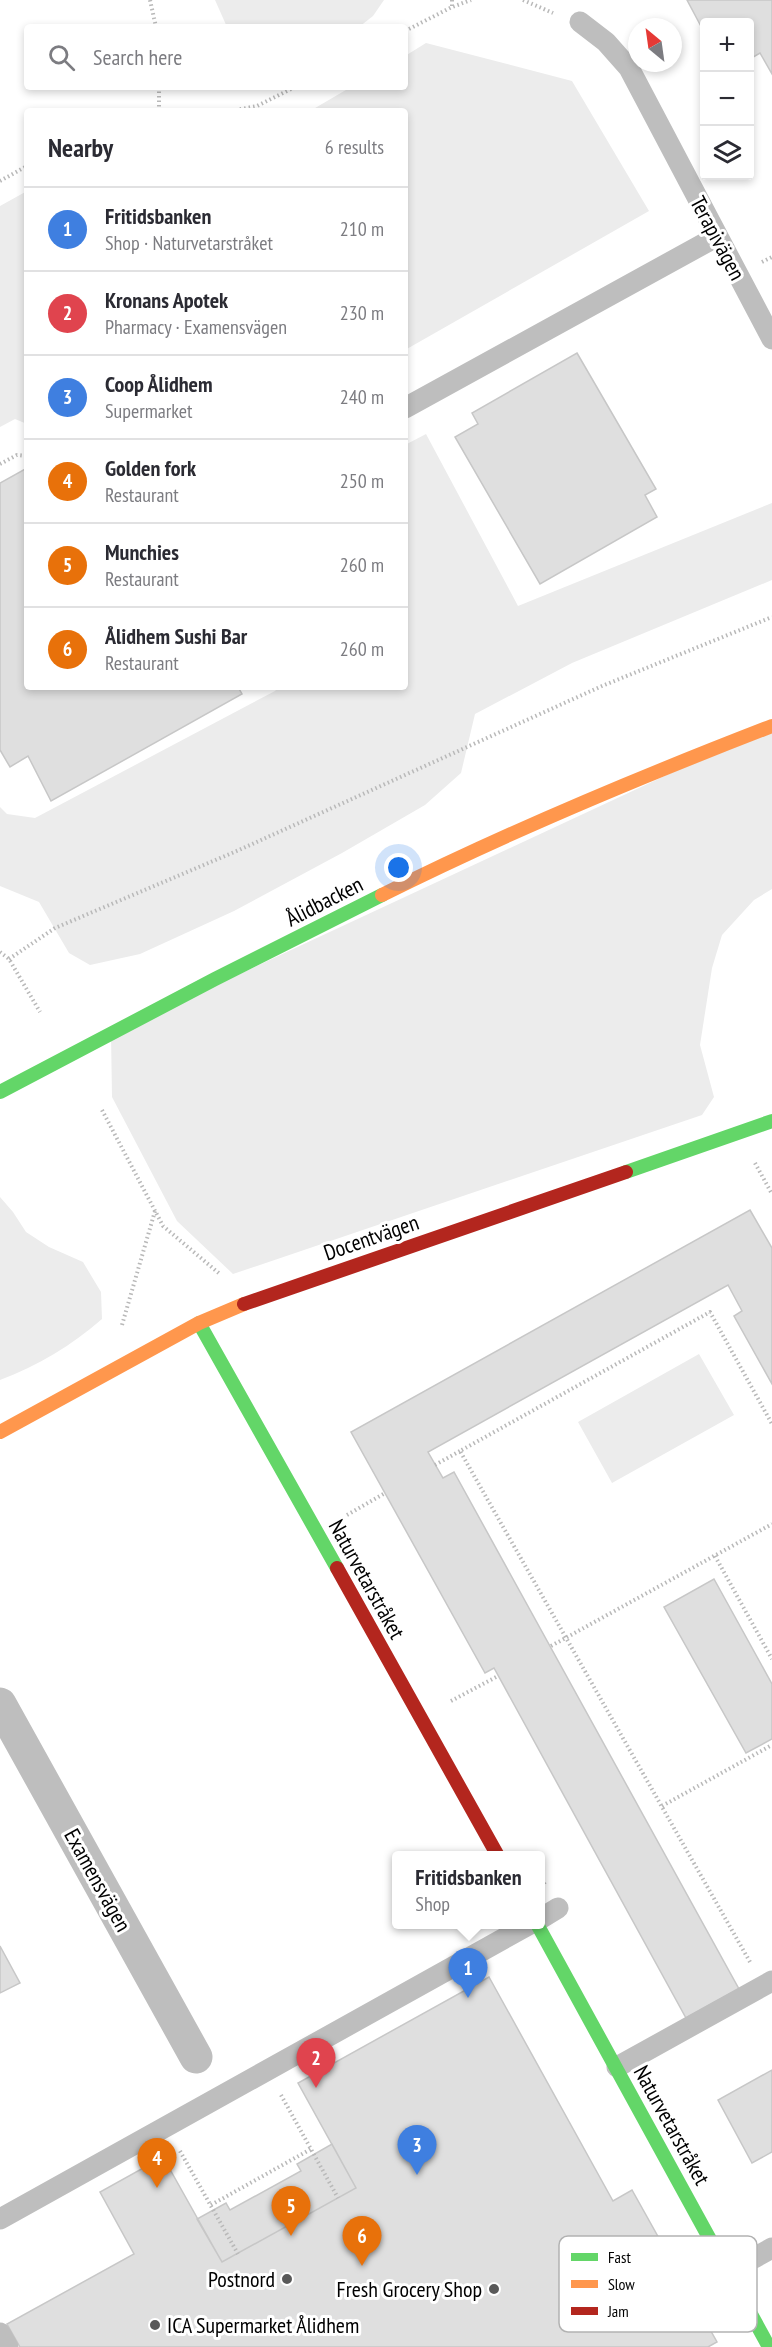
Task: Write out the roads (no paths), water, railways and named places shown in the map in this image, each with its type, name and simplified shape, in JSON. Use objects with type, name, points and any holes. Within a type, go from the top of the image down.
[{"type":"street","name":"Ålidbacken","points":[[1,1093],[216,979],[434,869],[659,770],[772,726]]},
{"type":"street","name":"Docentvägen","points":[[0,1432],[199,1323],[238,1306],[772,1120]]},
{"type":"street","name":"Naturvetarstråket","points":[[199,1323],[495,1851]]},
{"type":"street","name":"Examensvägen","points":[[0,1704],[196,2057]]},
{"type":"street","name":"Naturvetarstråket","points":[[540,1929],[709,2236]]},
{"type":"street","name":"Naturvetarstråket","points":[[757,2325],[769,2347]]},
{"type":"lane","name":"Terapivägen","points":[[580,22],[606,42],[629,68],[716,237],[772,339]]},
{"type":"lane","points":[[408,406],[716,237]]},
{"type":"lane","points":[[545,1916],[558,1908]]},
{"type":"lane","points":[[0,2219],[521,1929]]},
{"type":"lane","points":[[617,2067],[768,1984]]},
{"type":"lane","points":[[0,2332],[8,2347]]},
{"type":"place","name":"Fritidsbanken","points":[[468,1998]]},
{"type":"place","name":"Kronans Apotek","points":[[316,2088]]},
{"type":"place","name":"Coop Ålidhem","points":[[417,2175]]},
{"type":"place","name":"Golden fork","points":[[157,2188]]},
{"type":"place","name":"Munchies","points":[[291,2236]]},
{"type":"place","name":"Ålidhem Sushi Bar","points":[[362,2266]]},
{"type":"place","name":"Postnord","points":[[287,2279]]},
{"type":"place","name":"Fresh Grocery Shop","points":[[494,2289]]},
{"type":"place","name":"ICA Supermarket Ålidhem","points":[[155,2325]]}]
